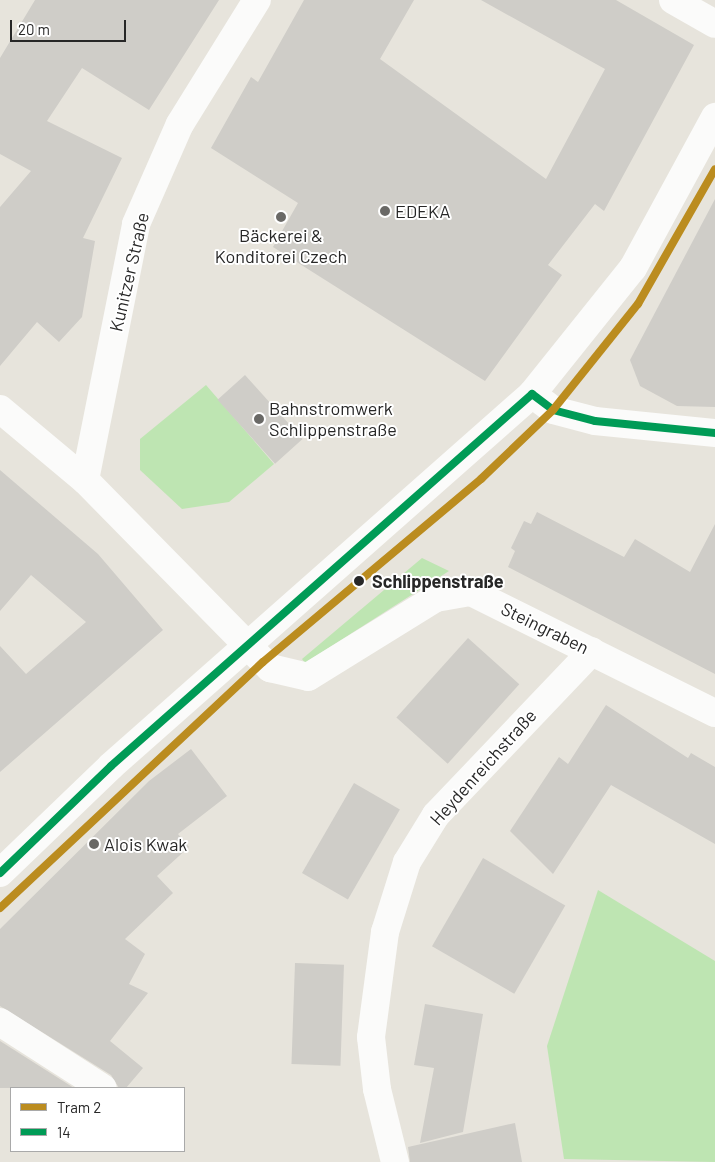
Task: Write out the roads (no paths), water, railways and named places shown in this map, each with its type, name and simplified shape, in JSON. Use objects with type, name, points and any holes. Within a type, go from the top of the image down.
[{"type":"street","name":"Kunitzer Straße","points":[[85,480],[136,224],[180,124],[257,0]]},
{"type":"street","points":[[673,0],[715,24]]},
{"type":"street","points":[[0,873],[111,766],[532,394],[633,268],[715,117]]},
{"type":"street","points":[[532,394],[553,410],[594,421],[715,433]]},
{"type":"street","points":[[0,409],[85,480],[247,645]]},
{"type":"street","name":"Steingraben","points":[[247,645],[270,668],[308,677],[436,598],[471,592],[715,713]]},
{"type":"street","name":"Heydenreichstraße","points":[[395,1162],[377,1089],[371,1037],[385,932],[407,862],[436,815],[592,651]]},
{"type":"street","points":[[0,1022],[102,1087]]},
{"type":"tram line","name":"2","points":[[0,908],[263,662],[481,479],[553,410],[638,304],[715,169]]},
{"type":"place","name":"EDEKA","points":[[385,211]]},
{"type":"place","name":"Bäckerei & Konditorei Czech","points":[[281,217]]},
{"type":"place","name":"Bahnstromwerk Schlippenstraße","points":[[259,419]]},
{"type":"place","name":"Schlippenstraße","points":[[359,581]]},
{"type":"place","name":"Alois Kwak","points":[[94,844]]}]
